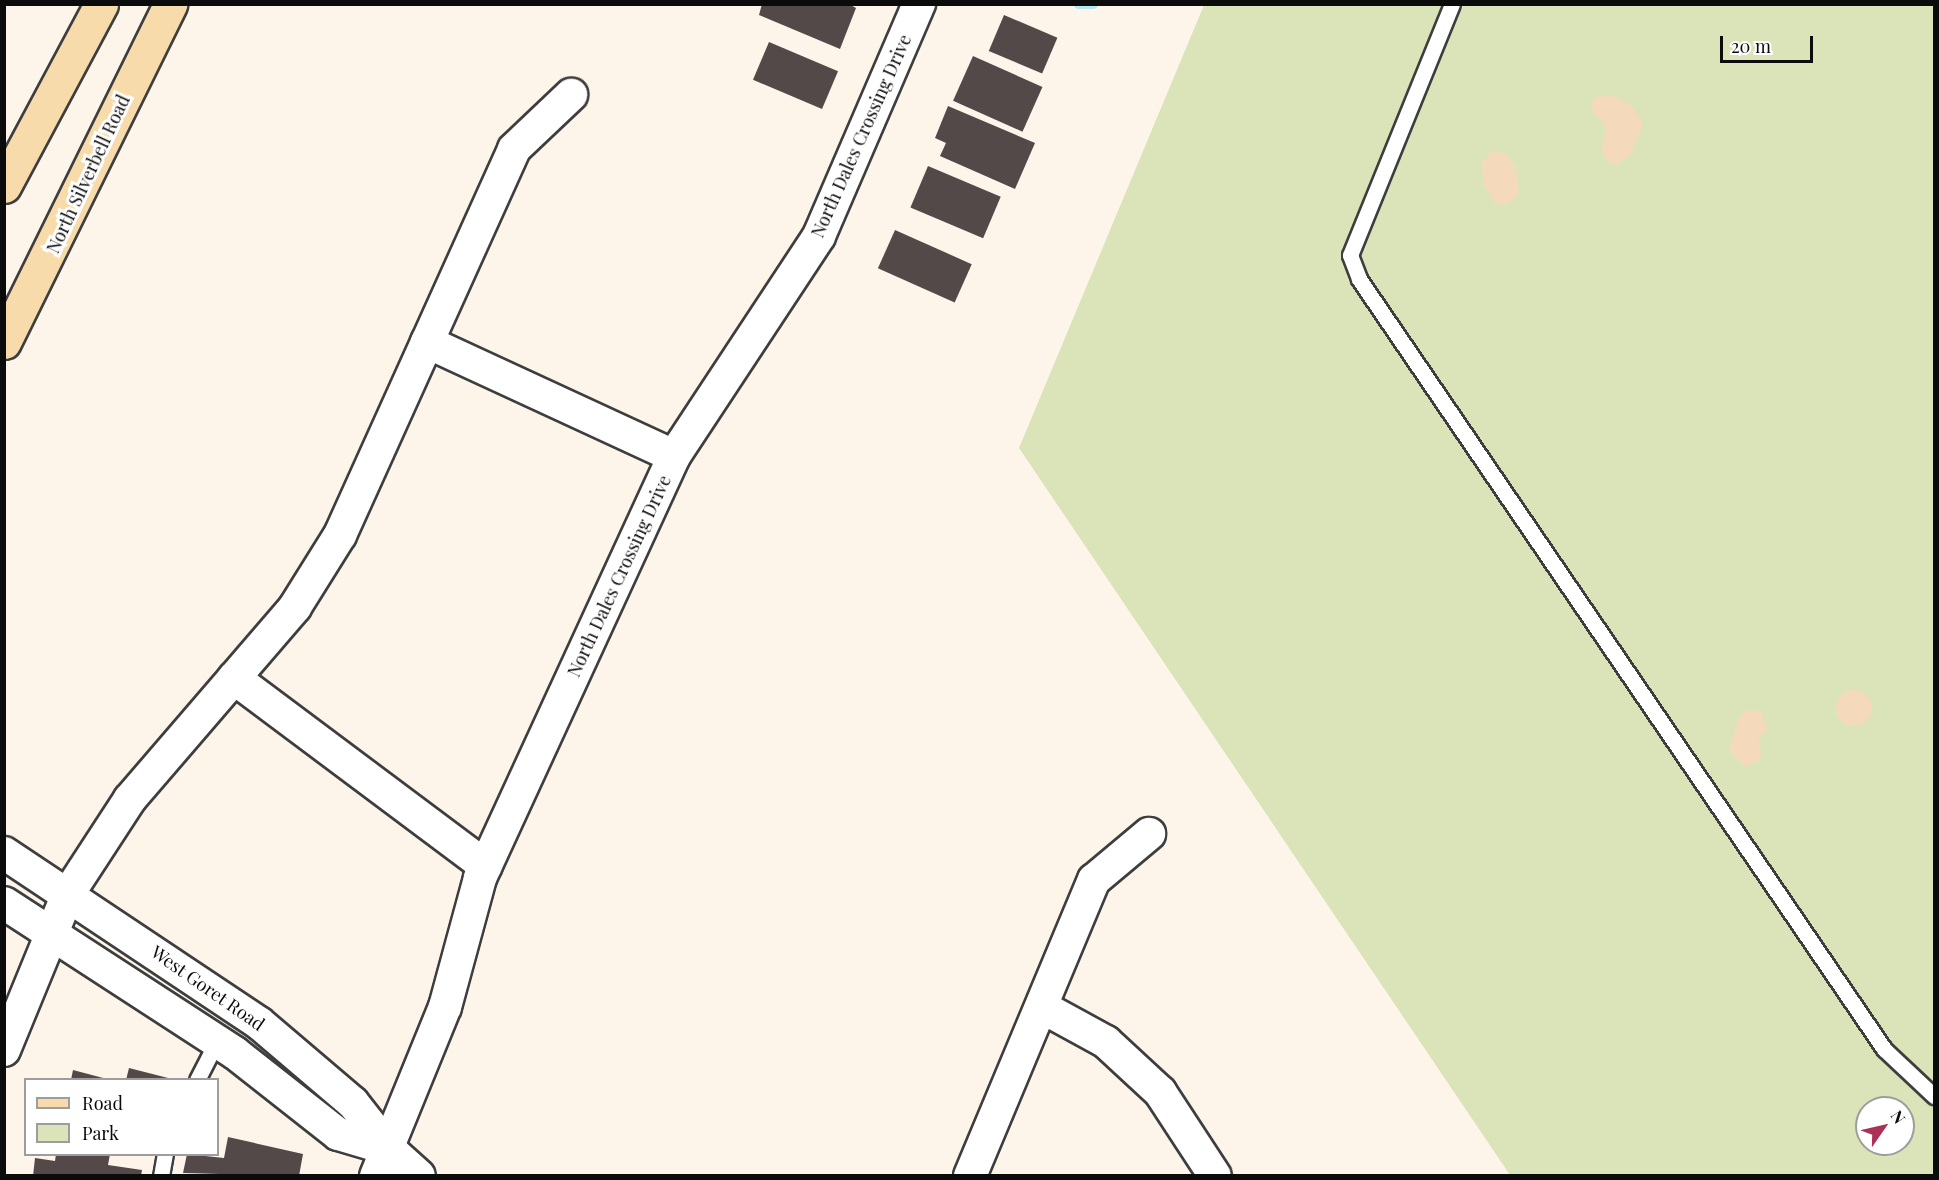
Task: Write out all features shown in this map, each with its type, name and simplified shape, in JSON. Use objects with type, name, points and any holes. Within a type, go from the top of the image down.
[{"type":"main road","points":[[4,186],[102,4]]},
{"type":"main road","name":"North Silverbell Road","points":[[4,342],[170,4]]},
{"type":"street","name":"North Dales Crossing Drive","points":[[383,1162],[445,1007],[485,866],[674,456],[819,236],[919,4]]},
{"type":"street","points":[[4,1050],[68,894],[130,799],[295,607],[340,536],[514,149],[572,95]]},
{"type":"street","points":[[427,342],[674,456]]},
{"type":"street","points":[[234,678],[485,866]]},
{"type":"street","points":[[970,1176],[1094,880],[1149,834]]},
{"type":"street","name":"West Goret Road","points":[[4,853],[259,1023],[353,1103],[383,1162]]},
{"type":"street","name":"West Goret Road","points":[[4,903],[51,931],[217,1041],[338,1134],[383,1162],[419,1176]]},
{"type":"street","points":[[1042,1007],[1106,1042],[1160,1092],[1215,1176]]},
{"type":"lane","points":[[1452,4],[1350,255],[1359,279],[1884,1049],[1935,1096]]},
{"type":"lane","points":[[198,1078],[217,1041]]},
{"type":"lane","points":[[161,1176],[165,1156]]},
{"type":"green space","points":[[1204,5],[1934,5],[1934,1175],[1510,1175],[1019,448]]},
{"type":"sand","points":[[1612,95],[1632,106],[1643,123],[1631,154],[1616,165],[1606,160],[1602,149],[1606,126],[1591,109],[1594,97]]},
{"type":"sand","points":[[1491,152],[1505,153],[1516,167],[1519,193],[1508,203],[1495,204],[1484,184],[1481,163]]},
{"type":"sand","points":[[1854,690],[1867,695],[1872,708],[1867,721],[1854,726],[1841,721],[1836,708],[1841,695]]},
{"type":"sand","points":[[1749,710],[1761,711],[1767,731],[1759,738],[1761,759],[1745,767],[1729,750],[1740,715]]},
{"type":"building","points":[[762,4],[849,4],[856,8],[840,49],[759,15]]},
{"type":"building","points":[[1004,15],[1057,38],[1042,74],[989,51]]},
{"type":"building","points":[[769,42],[838,71],[822,109],[753,80]]},
{"type":"building","points":[[973,56],[1042,87],[1022,132],[953,101]]},
{"type":"building","points":[[948,106],[1035,143],[1015,189],[940,156],[946,143],[935,138]]},
{"type":"building","points":[[928,166],[1001,197],[983,238],[910,207]]},
{"type":"building","points":[[895,230],[972,264],[955,303],[878,268]]},
{"type":"building","points":[[129,1068],[168,1078],[126,1078]]},
{"type":"building","points":[[73,1070],[103,1078],[71,1078]]},
{"type":"building","points":[[228,1137],[303,1154],[299,1176],[183,1173],[187,1156],[224,1158]]},
{"type":"building","points":[[56,1156],[110,1156],[108,1165],[142,1170],[141,1176],[33,1176],[35,1158],[55,1161]]},
{"type":"waterway","points":[[1078,4],[1093,4]]}]
